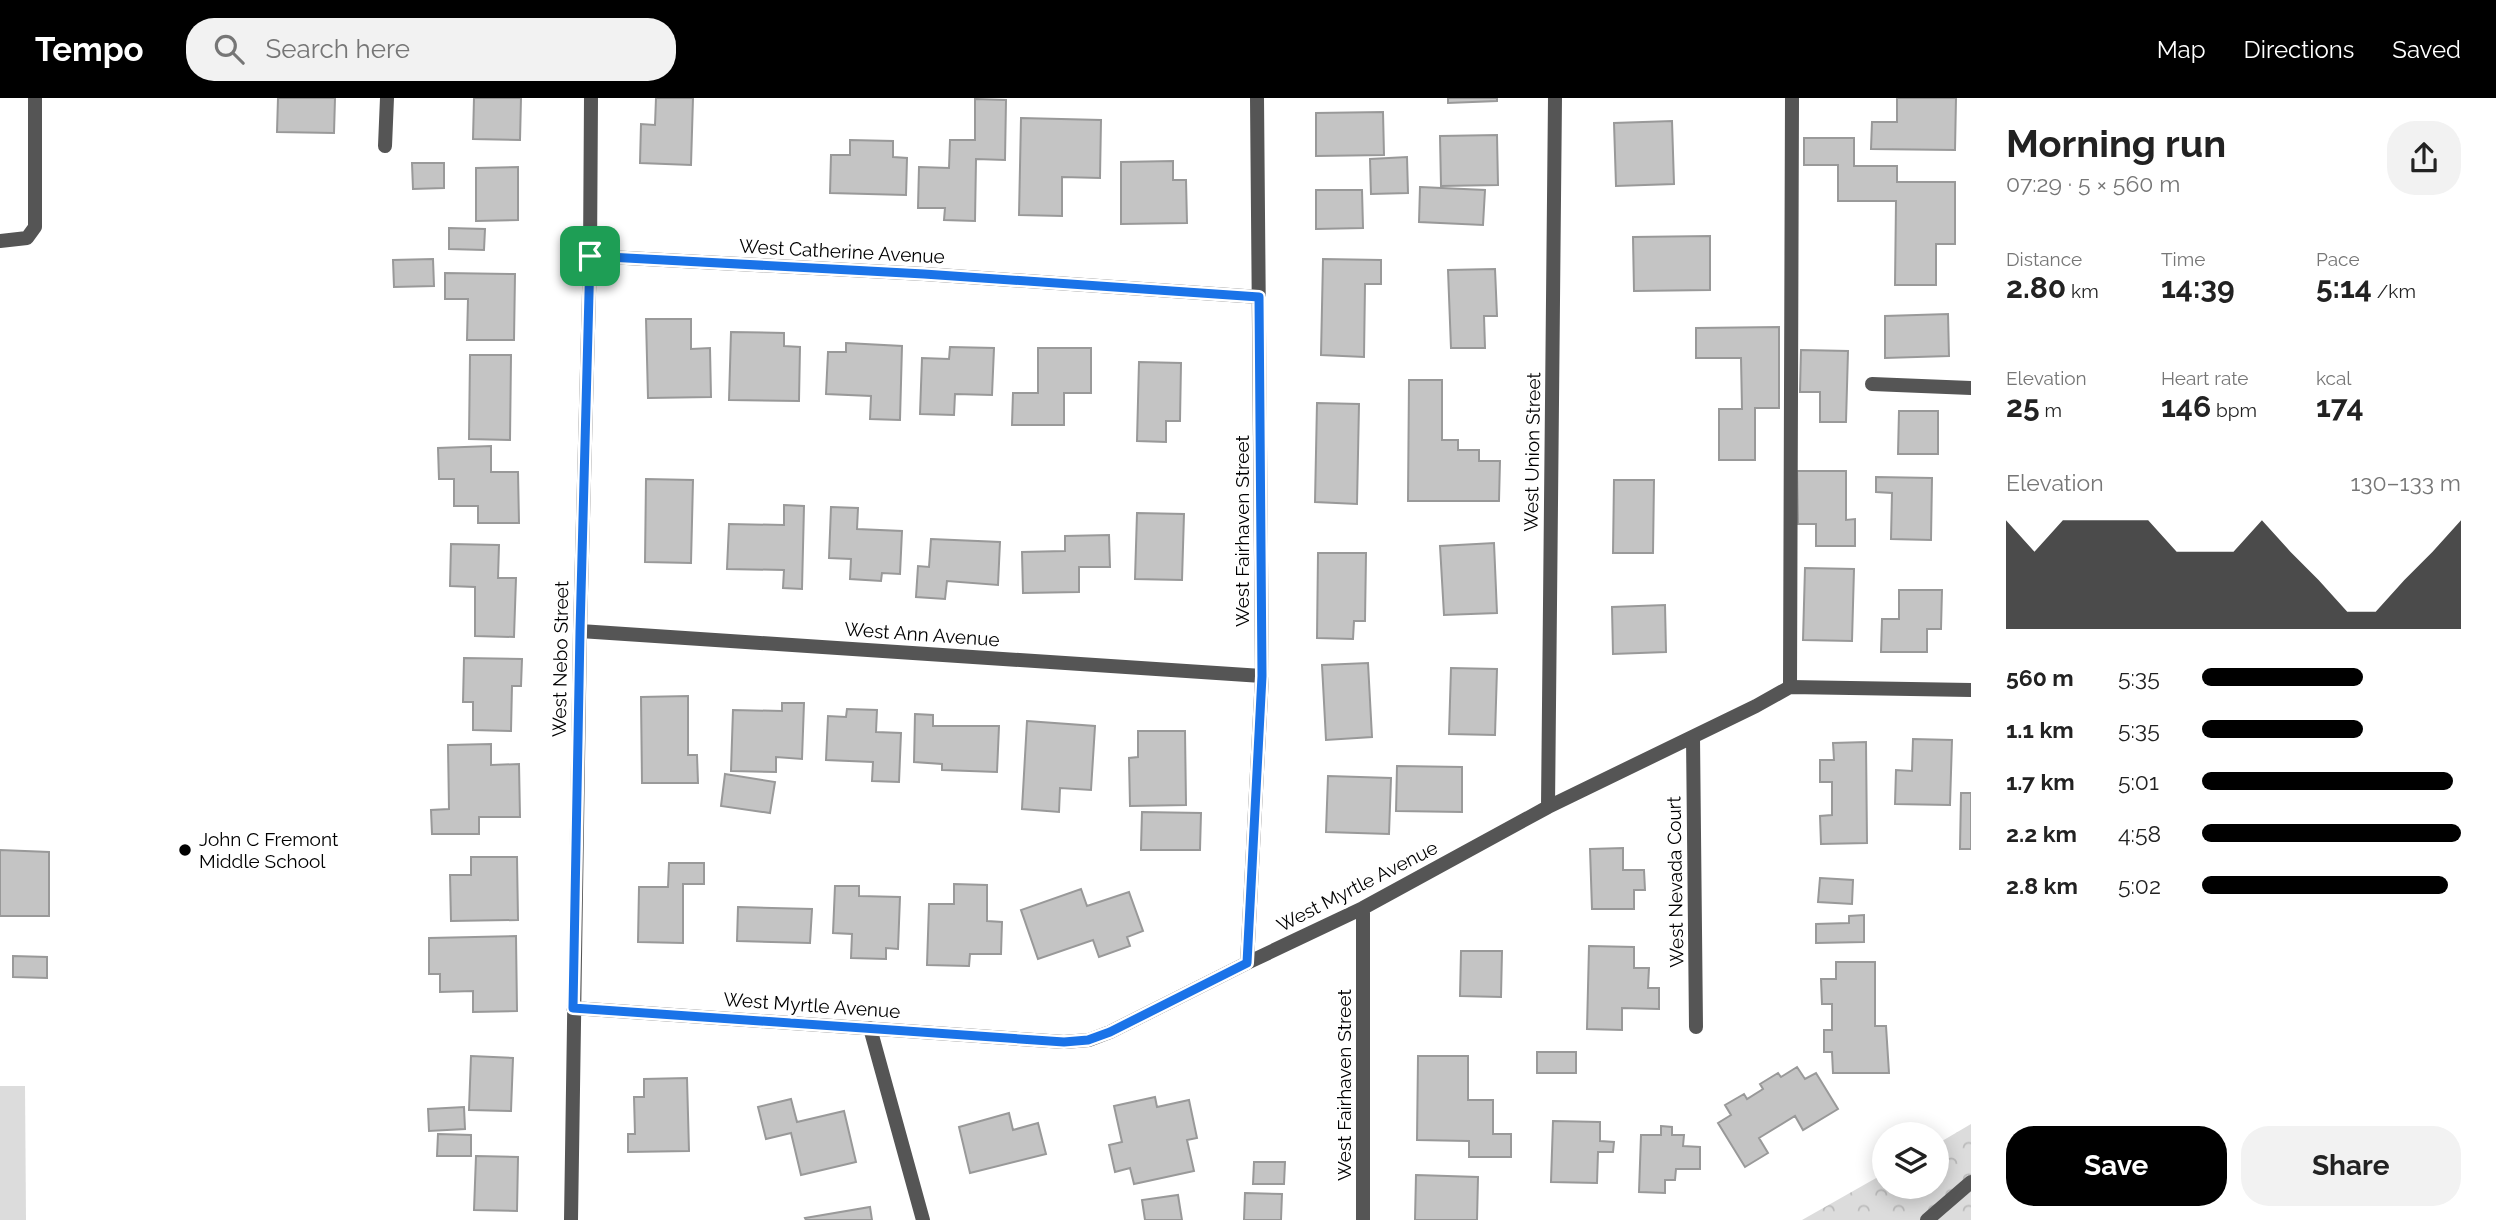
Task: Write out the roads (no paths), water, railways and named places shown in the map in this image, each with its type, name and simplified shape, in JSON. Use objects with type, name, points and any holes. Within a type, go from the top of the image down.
[{"type":"street","points":[[3,241],[27,238],[34,227],[35,98]]},
{"type":"street","points":[[385,146],[387,98]]},
{"type":"street","name":"West Nebo Street","points":[[571,1220],[591,98]]},
{"type":"street","name":"West Fairhaven Street","points":[[1247,963],[1262,676],[1257,98]]},
{"type":"street","name":"West Union Street","points":[[1548,807],[1555,98]]},
{"type":"street","points":[[1790,687],[1792,98]]},
{"type":"street","name":"West Catherine Avenue","points":[[590,256],[924,274],[1259,297]]},
{"type":"street","points":[[1872,384],[1971,388]]},
{"type":"street","name":"West Ann Avenue","points":[[580,631],[1262,676]]},
{"type":"street","name":"West Myrtle Avenue","points":[[573,1008],[1064,1042],[1088,1040],[1143,1016],[1363,908],[1548,807],[1790,687],[1971,690]]},
{"type":"street","name":"West Nevada Court","points":[[1693,737],[1696,1027]]},
{"type":"street","name":"West Fairhaven Street","points":[[1363,908],[1363,1220]]},
{"type":"street","points":[[870,1028],[923,1220]]},
{"type":"street","points":[[1927,1220],[1971,1182]]},
{"type":"place","name":"John C Fremont Middle School","points":[[185,850]]}]
